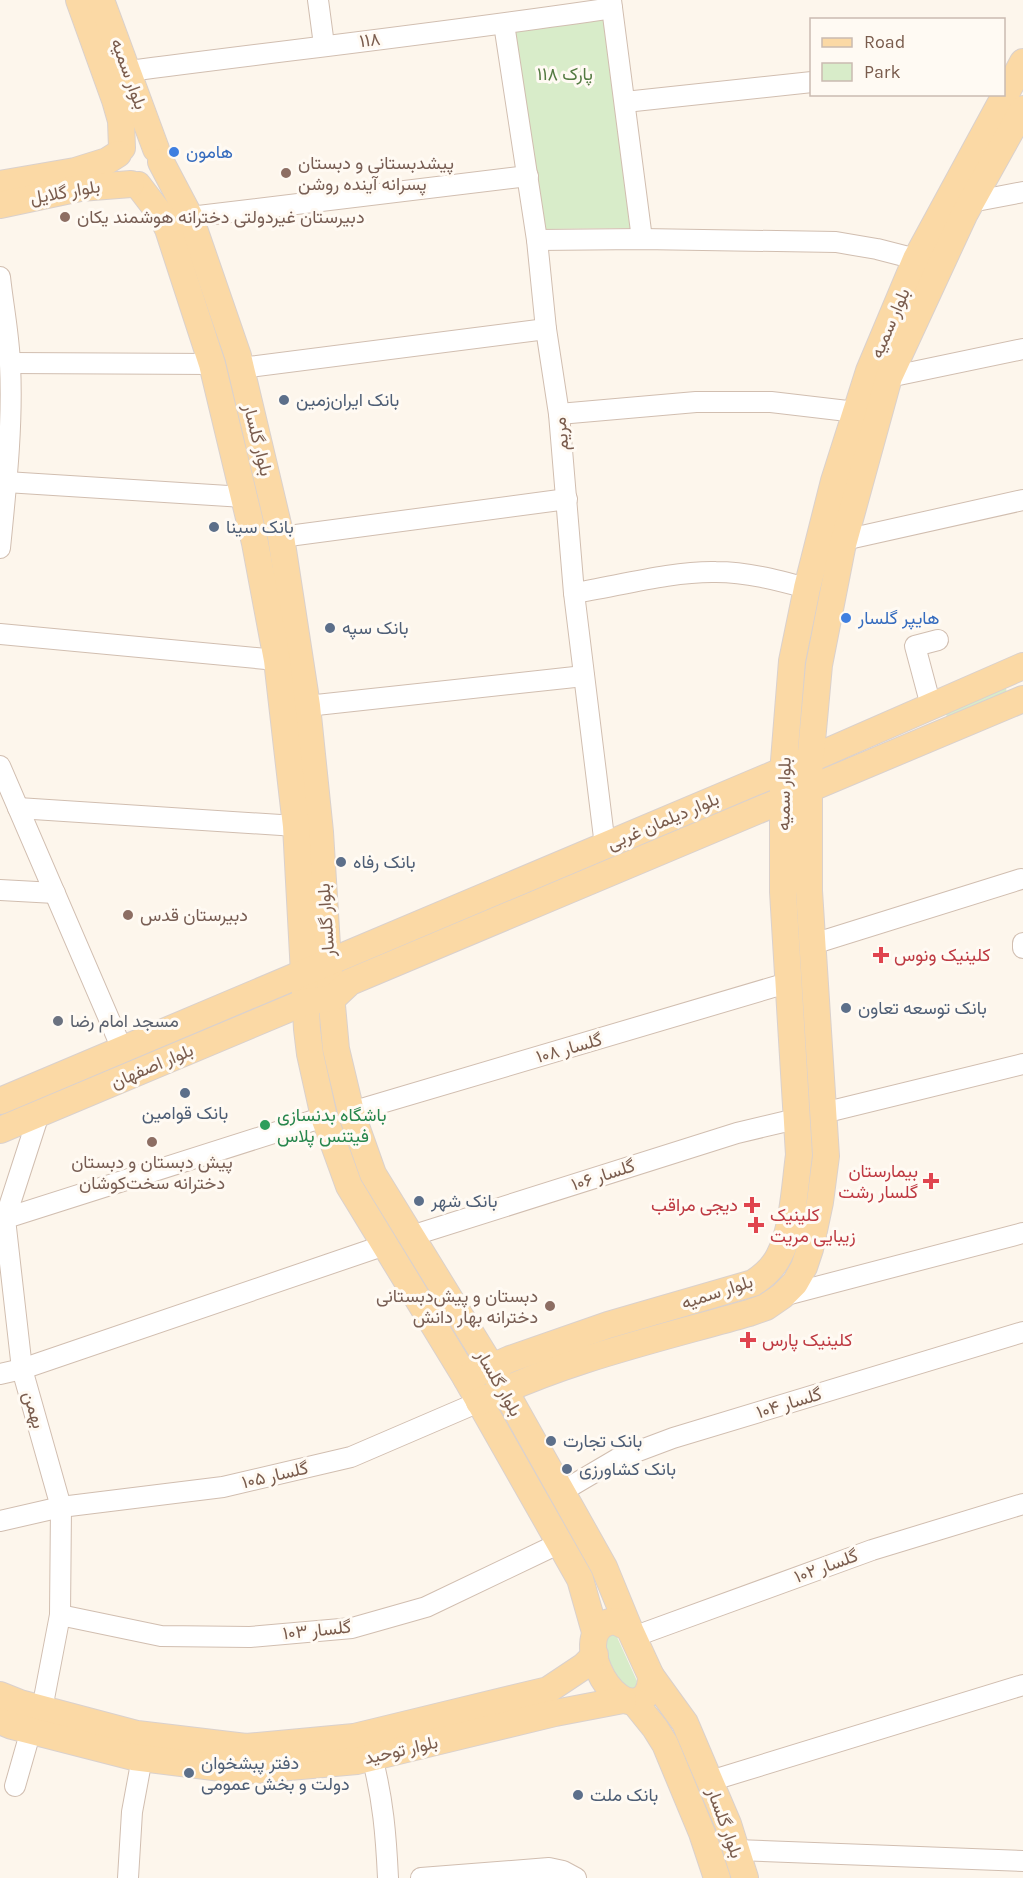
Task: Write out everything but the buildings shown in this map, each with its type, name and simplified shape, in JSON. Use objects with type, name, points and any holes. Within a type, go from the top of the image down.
[{"type":"main road","name":"بلوار سمیه","points":[[79,0],[115,100],[120,121],[120,151]]},
{"type":"main road","name":"بلوار سمیه","points":[[101,0],[129,71],[158,156]]},
{"type":"main road","name":"بلوار سمیه","points":[[466,1378],[490,1366],[608,1324],[753,1283],[764,1275],[780,1255],[794,1198],[799,1155],[783,892],[783,770],[792,662],[807,588],[834,481],[867,414],[889,377],[962,197],[1008,100],[1023,62]]},
{"type":"main road","points":[[135,141],[150,144],[158,156],[157,176],[152,181],[134,184],[120,175],[117,161],[120,151],[135,141]]},
{"type":"main road","name":"بلوار گلایل","points":[[0,184],[75,171],[107,161],[120,151]]},
{"type":"main road","name":"بلوار گلسار","points":[[158,156],[190,217],[241,368],[282,537],[307,705],[320,832],[336,1049],[351,1112],[373,1174],[504,1390],[604,1567],[651,1676],[685,1723],[728,1824],[745,1878]]},
{"type":"main road","name":"بلوار گلایل","points":[[0,205],[80,188],[134,184]]},
{"type":"main road","name":"بلوار گلسار","points":[[134,184],[161,215],[168,229],[212,364],[255,543],[277,660],[296,826],[303,973],[310,1054],[324,1117],[349,1186],[466,1378],[580,1579],[595,1644],[608,1686],[628,1701],[656,1728],[665,1744],[702,1833],[717,1878]]},
{"type":"main road","name":"بلوار سمیه","points":[[479,1402],[521,1382],[616,1350],[766,1307],[782,1296],[800,1275],[810,1249],[820,1202],[826,1156],[810,891],[811,759],[819,665],[867,414],[869,371],[916,259],[962,197]]},
{"type":"main road","points":[[1015,669],[1021,700]]},
{"type":"main road","name":"بلوار دیلمان غربی","points":[[303,973],[811,759],[1015,669]]},
{"type":"main road","name":"بلوار دیلمان غربی","points":[[333,998],[350,982],[1021,700]]},
{"type":"main road","name":"بلوار اصفهان","points":[[0,1101],[303,973]]},
{"type":"main road","points":[[787,983],[814,981]]},
{"type":"main road","points":[[305,1002],[333,998]]},
{"type":"main road","name":"بلوار اصفهان","points":[[0,1130],[305,1002]]},
{"type":"main road","points":[[796,1119],[823,1113]]},
{"type":"main road","points":[[595,1644],[600,1625],[608,1622],[615,1621],[631,1633]]},
{"type":"main road","name":"بلوار توحید","points":[[0,1721],[36,1720],[245,1771],[357,1761],[369,1746],[548,1690],[584,1666],[595,1644]]},
{"type":"main road","points":[[628,1701],[643,1698],[649,1692],[651,1676]]},
{"type":"main road","name":"بلوار توحید","points":[[0,1695],[36,1720]]},
{"type":"main road","name":"بلوار توحید","points":[[369,1746],[628,1701]]},
{"type":"street","points":[[318,0],[324,45]]},
{"type":"street","name":"۱۱۸","points":[[129,71],[504,24],[612,4]]},
{"type":"street","points":[[612,4],[642,239]]},
{"type":"street","name":"مریم","points":[[504,24],[528,176],[546,329],[559,414],[574,593],[605,846]]},
{"type":"street","points":[[625,102],[810,82]]},
{"type":"street","points":[[190,217],[528,176]]},
{"type":"street","points":[[962,197],[1023,192]]},
{"type":"street","points":[[537,240],[836,242],[916,259]]},
{"type":"street","points":[[0,277],[10,363],[5,400],[6,482],[0,548]]},
{"type":"street","points":[[241,368],[546,329]]},
{"type":"street","points":[[889,377],[1023,349]]},
{"type":"street","points":[[10,363],[212,364]]},
{"type":"street","points":[[559,414],[696,402],[771,402],[867,414]]},
{"type":"street","points":[[6,482],[244,497]]},
{"type":"street","points":[[282,537],[567,499]]},
{"type":"street","points":[[844,540],[1023,500]]},
{"type":"street","points":[[574,593],[675,576],[715,572],[752,574],[807,588]]},
{"type":"street","points":[[0,634],[277,660]]},
{"type":"street","points":[[931,705],[915,646],[938,640]]},
{"type":"street","points":[[1015,669],[1023,650]]},
{"type":"street","points":[[307,705],[584,676]]},
{"type":"street","points":[[0,766],[122,1049]]},
{"type":"street","points":[[18,808],[296,826]]},
{"type":"street","points":[[813,944],[1021,879]]},
{"type":"street","points":[[0,891],[55,893]]},
{"type":"street","name":"گلسار ۱۰۸","points":[[351,1112],[787,983]]},
{"type":"street","points":[[823,1113],[1023,1064]]},
{"type":"street","name":"بهمن","points":[[15,1786],[36,1720],[60,1616],[61,1507],[22,1369],[2,1220],[39,1114]]},
{"type":"street","points":[[2,1220],[324,1117]]},
{"type":"street","name":"گلسار ۱۰۶","points":[[411,1236],[737,1132],[796,1119]]},
{"type":"street","points":[[782,1296],[1023,1233]]},
{"type":"street","points":[[0,1374],[22,1369],[385,1245]]},
{"type":"street","name":"گلسار ۱۰۴","points":[[561,1491],[617,1459],[651,1446],[1023,1332]]},
{"type":"street","name":"گلسار ۱۰۵","points":[[0,1521],[61,1507],[223,1487],[351,1458],[479,1402]]},
{"type":"street","name":"گلسار ۱۰۲","points":[[631,1633],[872,1550],[1023,1504]]},
{"type":"street","name":"گلسار ۱۰۳","points":[[60,1616],[161,1636],[250,1637],[352,1628],[426,1606],[560,1544]]},
{"type":"street","points":[[710,1781],[1023,1685]]},
{"type":"street","points":[[128,1878],[132,1812],[143,1746]]},
{"type":"street","points":[[369,1746],[381,1791],[386,1826],[388,1878]]},
{"type":"street","points":[[736,1850],[1023,1861]]},
{"type":"street","points":[[421,1878],[549,1868],[563,1870],[576,1878]]},
{"type":"green space","name":"پارک ۱۱۸","points":[[604,18],[630,228],[546,229],[511,31]]},
{"type":"green space","points":[[1004,687],[1007,693],[949,718],[945,714]]},
{"type":"green space","points":[[612,1634],[617,1637],[637,1681],[636,1687],[630,1691],[611,1673],[603,1639]]},
{"type":"place","name":"هامون","points":[[174,152]]},
{"type":"place","name":"پیشدبستانی و دبستان پسرانه آینده روشن","points":[[286,173]]},
{"type":"place","name":"دبیرستان غیردولتی دخترانه هوشمند یکان","points":[[65,217]]},
{"type":"place","name":"بانک ایران‌زمین","points":[[284,400]]},
{"type":"place","name":"بانک سینا","points":[[214,527]]},
{"type":"place","name":"هایپر گلسار","points":[[846,618]]},
{"type":"place","name":"بانک سپه","points":[[330,628]]},
{"type":"place","name":"بانک رفاه","points":[[341,862]]},
{"type":"place","name":"دبیرستان قدس","points":[[128,915]]},
{"type":"place","name":"کلینیک ونوس","points":[[881,955]]},
{"type":"place","name":"بانک توسعه تعاون","points":[[846,1008]]},
{"type":"place","name":"مسجد امام رضا","points":[[58,1021]]},
{"type":"place","name":"بانک قوامین","points":[[185,1093]]},
{"type":"place","name":"باشگاه بدنسازی فیتنس پلاس","points":[[265,1125]]},
{"type":"place","name":"پیش دبستان و دبستان دخترانه سخت‌کوشان","points":[[152,1142]]},
{"type":"place","name":"بیمارستان گلسار رشت","points":[[931,1181]]},
{"type":"place","name":"بانک شهر","points":[[419,1201]]},
{"type":"place","name":"دیجی مراقب","points":[[752,1205]]},
{"type":"place","name":"کلینیک زیبایی مریت","points":[[756,1225]]},
{"type":"place","name":"دبستان و پیش‌دبستانی دخترانه بهار دانش","points":[[550,1306]]},
{"type":"place","name":"کلینیک پارس","points":[[748,1340]]},
{"type":"place","name":"بانک تجارت","points":[[551,1441]]},
{"type":"place","name":"بانک کشاورزی","points":[[567,1469]]},
{"type":"place","name":"دفتر پبشخوان دولت و بخش عمومی","points":[[189,1773]]},
{"type":"place","name":"بانک ملت","points":[[578,1795]]}]
